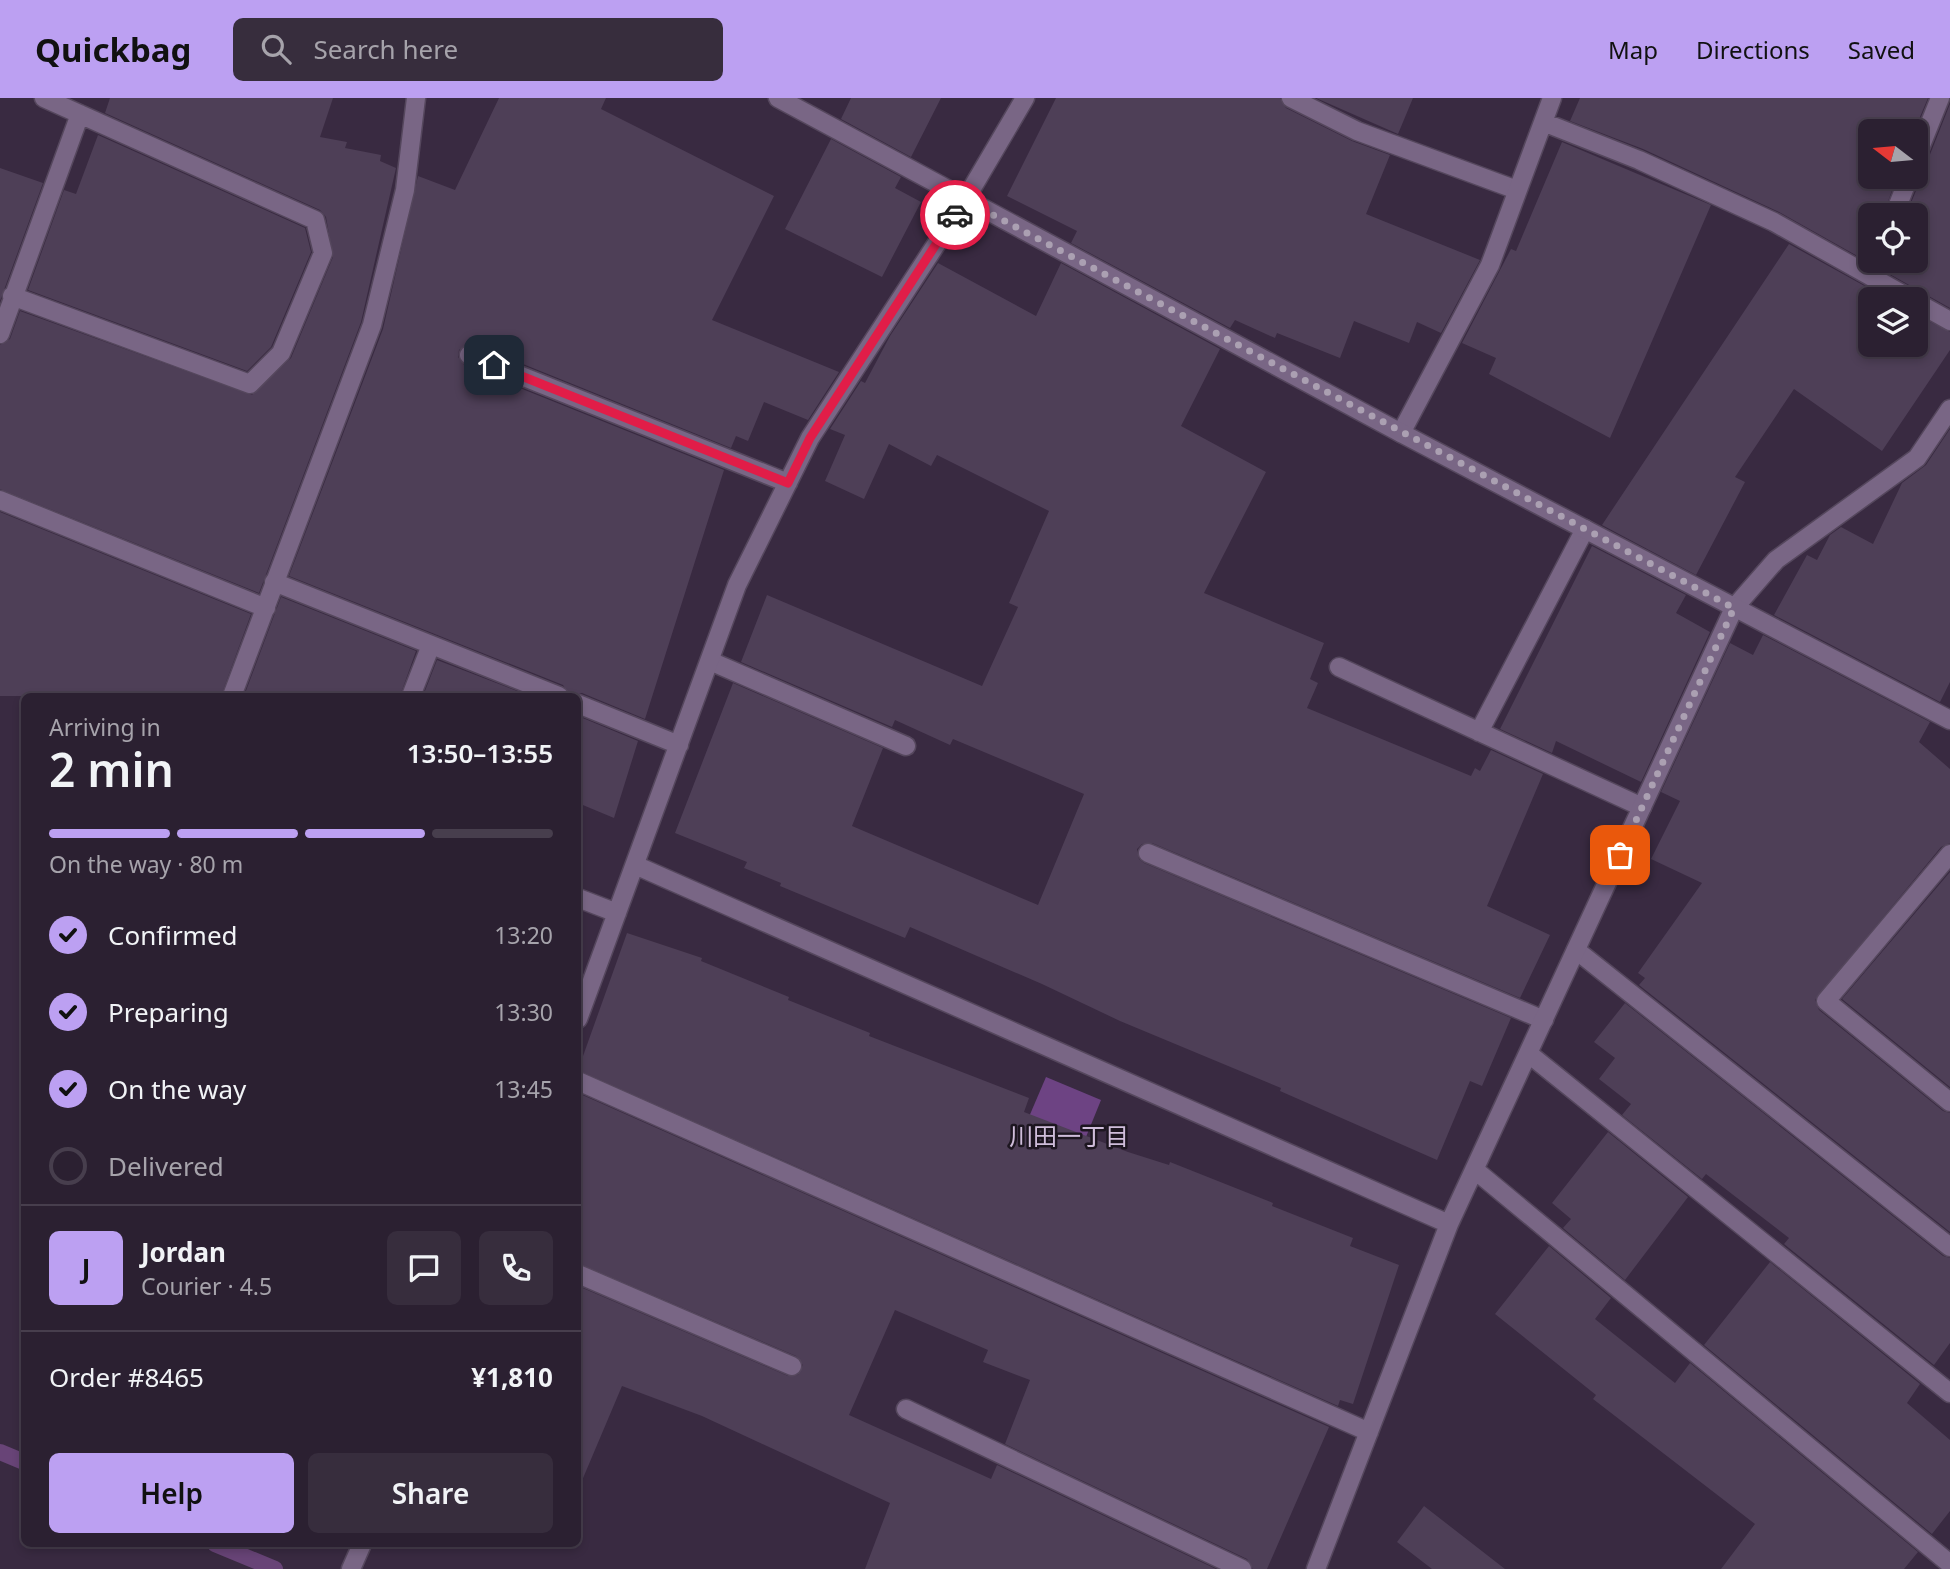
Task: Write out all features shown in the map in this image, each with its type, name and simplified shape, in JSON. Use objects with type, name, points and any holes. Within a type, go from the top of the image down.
[{"type":"street","points":[[12,296],[250,384],[281,353],[323,253],[315,220],[44,98]]},
{"type":"street","points":[[233,693],[372,325],[405,191],[416,98]]},
{"type":"street","points":[[778,98],[1401,433],[1950,720]]},
{"type":"street","points":[[581,1010],[737,585],[810,438],[965,200],[1025,98]]},
{"type":"street","points":[[1291,98],[1357,131],[1517,190]]},
{"type":"street","points":[[1401,433],[1490,265],[1552,98]]},
{"type":"street","points":[[1928,128],[1940,98]]},
{"type":"street","points":[[0,334],[80,114]]},
{"type":"street","points":[[1543,122],[1639,160],[1858,261]]},
{"type":"street","points":[[1879,273],[1897,287]]},
{"type":"street","points":[[1928,309],[1950,321]]},
{"type":"street","points":[[469,355],[788,483]]},
{"type":"street","points":[[1316,1569],[1449,1224],[1734,608],[1776,561],[1917,458],[1950,409]]},
{"type":"street","points":[[0,500],[266,608]]},
{"type":"street","points":[[1479,732],[1585,530]]},
{"type":"street","points":[[274,582],[551,693]]},
{"type":"street","points":[[412,693],[430,645]]},
{"type":"street","points":[[710,661],[906,746]]},
{"type":"street","points":[[1339,667],[1642,807]]},
{"type":"street","points":[[581,705],[679,745]]},
{"type":"street","points":[[1148,853],[1544,1020]]},
{"type":"street","points":[[1950,854],[1826,1001],[1950,1102]]},
{"type":"street","points":[[635,865],[1449,1224]]},
{"type":"street","points":[[581,899],[617,913]]},
{"type":"street","points":[[1576,950],[1950,1247]]},
{"type":"street","points":[[1529,1054],[1950,1393]]},
{"type":"street","points":[[581,1082],[1369,1432]]},
{"type":"street","points":[[1475,1170],[1950,1564]]},
{"type":"street","points":[[581,1276],[792,1366]]},
{"type":"street","points":[[906,1409],[1242,1569]]},
{"type":"street","points":[[351,1569],[361,1547]]},
{"type":"shaded area","points":[[1046,1077],[1101,1100],[1062,1196],[1005,1173]]},
{"type":"building","points":[[110,98],[333,98],[320,137],[347,142],[345,148],[381,155],[380,161],[396,168],[361,322],[259,593],[0,489],[0,345],[10,339],[20,311],[252,395],[291,358],[333,257],[326,217],[320,210],[105,113]]},
{"type":"building","points":[[499,98],[606,98],[601,109],[774,196],[712,320],[839,372],[808,420],[764,402],[748,441],[736,436],[731,448],[473,344],[467,344],[459,350],[458,357],[465,366],[724,470],[645,719],[582,693],[568,693],[563,685],[289,576],[383,329],[418,176],[455,190]]},
{"type":"building","points":[[851,98],[941,98],[911,157],[841,119]]},
{"type":"building","points":[[1056,98],[1280,98],[1286,108],[1352,141],[1390,155],[1366,214],[1480,260],[1441,333],[1417,322],[1409,343],[1354,321],[1340,358],[1277,333],[1275,338],[1235,320],[1230,328],[1071,243],[1077,231],[1007,196]]},
{"type":"building","points":[[1316,98],[1413,98],[1398,134]]},
{"type":"building","points":[[1580,98],[1928,98],[1919,119],[1858,119],[1858,189],[1893,189],[1887,203],[1858,203],[1858,256],[1779,212],[1643,149],[1570,121]]},
{"type":"building","points":[[1950,104],[1950,308],[1928,296],[1928,287],[1913,287],[1888,273],[1928,273],[1928,203],[1911,203],[1917,189],[1928,189],[1928,159]]},
{"type":"building","points":[[98,135],[305,228],[311,252],[271,347],[247,371],[28,290],[64,190],[76,194]]},
{"type":"building","points":[[831,139],[901,177],[895,188],[921,202],[882,277],[785,229]]},
{"type":"building","points":[[1562,142],[1711,205],[1610,438],[1489,374],[1496,358],[1462,343],[1511,249],[1516,251]]},
{"type":"building","points":[[0,168],[43,183],[0,301]]},
{"type":"building","points":[[1789,244],[1866,287],[1858,287],[1858,357],[1928,357],[1928,321],[1950,332],[1950,350],[1882,451],[1794,389],[1735,477],[1745,482],[1696,575],[1602,525]]},
{"type":"building","points":[[938,263],[1036,316],[1061,263],[1220,349],[1181,426],[1266,472],[1204,593],[1324,643],[1310,679],[1318,683],[1307,708],[1471,776],[1475,768],[1480,771],[1491,750],[1543,774],[1487,906],[1550,935],[1520,998],[1152,843],[1142,844],[1137,849],[1139,859],[1144,863],[1511,1018],[1482,1086],[1470,1081],[1437,1160],[1280,1091],[1281,1088],[1120,1021],[910,927],[905,938],[780,886],[781,883],[744,868],[747,862],[675,833],[733,683],[883,748],[852,826],[1038,905],[1084,794],[953,739],[950,745],[895,720],[892,727],[741,662],[767,595],[982,686],[1018,607],[1009,603],[1049,511],[937,455],[931,466],[889,444],[864,499],[825,481],[845,435],[830,429],[861,381],[865,383],[890,336]]},
{"type":"building","points":[[1950,429],[1950,682],[1940,702],[1774,615],[1807,555],[1817,560],[1830,535],[1841,527],[1873,544],[1902,483],[1926,465]]},
{"type":"building","points":[[0,512],[251,614],[222,693],[21,693],[21,696],[0,696]]},
{"type":"building","points":[[1592,546],[1686,595],[1676,613],[1710,632],[1641,782],[1556,741],[1552,753],[1500,729]]},
{"type":"building","points":[[281,597],[416,651],[401,693],[245,693]]},
{"type":"building","points":[[1763,635],[1930,722],[1919,742],[1950,769],[1950,843],[1941,847],[1815,1000],[1819,1010],[1943,1111],[1950,1113],[1950,1232],[1639,985],[1645,978],[1638,973],[1702,883],[1651,859],[1680,801],[1661,792],[1730,643],[1753,655]]},
{"type":"building","points":[[437,660],[522,693],[424,693]]},
{"type":"building","points":[[581,717],[638,741],[614,818],[581,804]]},
{"type":"building","points":[[1950,872],[1950,1087],[1842,999]]},
{"type":"building","points":[[627,933],[702,958],[701,961],[789,997],[788,1000],[870,1033],[869,1036],[1029,1098],[1024,1112],[1128,1152],[1169,1165],[1170,1162],[1353,1238],[1350,1246],[1399,1265],[1353,1404],[1340,1400],[1338,1406],[581,1071],[581,1062]]},
{"type":"building","points":[[1625,1003],[1943,1256],[1950,1258],[1950,1343],[1934,1365],[1784,1244],[1789,1238],[1706,1174],[1702,1179],[1622,1115],[1631,1104],[1599,1079],[1615,1058],[1594,1042]]},
{"type":"building","points":[[581,1094],[1329,1427],[1267,1569],[1253,1569],[1247,1559],[1005,1444],[1030,1380],[983,1362],[988,1350],[895,1310],[849,1415],[991,1479],[997,1465],[1216,1569],[865,1569],[890,1503],[702,1416],[622,1386],[581,1483],[581,1287],[788,1376],[798,1375],[803,1365],[796,1356],[581,1264]]},
{"type":"building","points":[[1608,1132],[1688,1197],[1625,1280],[1563,1228],[1571,1219],[1552,1203]]},
{"type":"building","points":[[1549,1246],[1611,1298],[1595,1319],[1675,1383],[1690,1363],[1918,1552],[1904,1569],[1721,1569],[1755,1524],[1593,1399],[1596,1395],[1495,1314]]},
{"type":"building","points":[[1770,1262],[1920,1384],[1907,1403],[1950,1440],[1950,1511],[1932,1534],[1704,1345]]},
{"type":"building","points":[[1424,1506],[1505,1569],[1432,1569],[1397,1542]]},
{"type":"waterway","points":[[0,1452],[21,1461]]},
{"type":"waterway","points":[[222,1547],[275,1569]]},
{"type":"way so far","points":[[955,215],[965,200],[1734,608],[1620,855]]},
{"type":"district","name":"川田一丁目","points":[[1069,1135]]},
{"type":"route","points":[[494,365],[788,483],[810,438],[955,215]]}]
